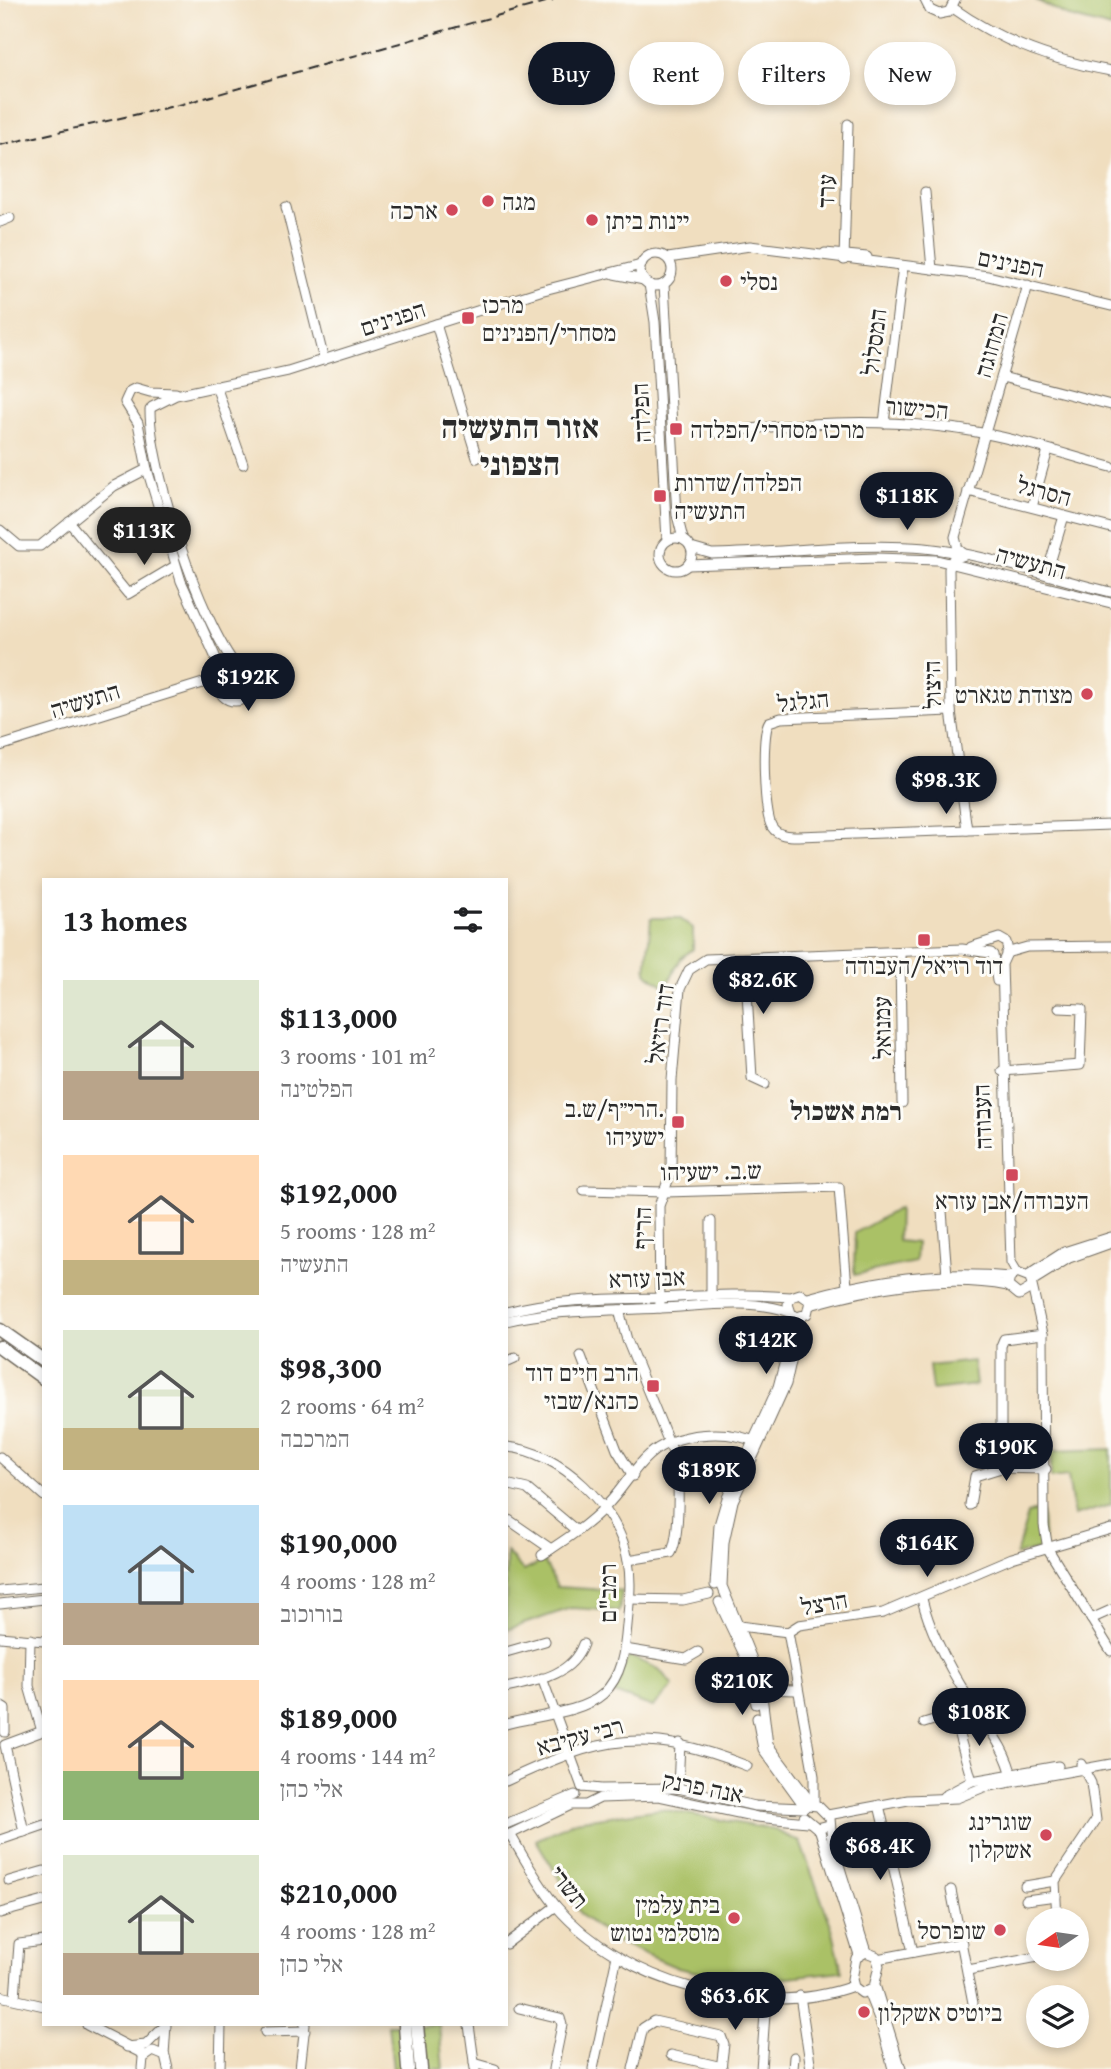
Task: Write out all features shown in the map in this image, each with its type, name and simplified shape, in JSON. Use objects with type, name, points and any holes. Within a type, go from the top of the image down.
[{"type":"main road","points":[[0,1330],[42,1360]]},
{"type":"main road","points":[[0,1347],[42,1378]]},
{"type":"main road","points":[[405,2026],[408,2069]]},
{"type":"main road","points":[[417,2026],[421,2069]]},
{"type":"street","points":[[925,0],[934,13],[944,14],[954,4],[972,22],[1019,45],[1111,71]]},
{"type":"street","name":"ערד","points":[[844,256],[848,124]]},
{"type":"street","points":[[925,192],[932,269]]},
{"type":"street","points":[[286,207],[324,360]]},
{"type":"street","points":[[0,222],[10,218]]},
{"type":"street","name":"הפנינים","points":[[668,258],[750,246],[844,256],[1028,285],[1111,306]]},
{"type":"street","points":[[654,253],[668,258],[673,272],[664,284],[647,282],[641,265],[646,257],[654,253]]},
{"type":"street","name":"הפנינים","points":[[673,272],[698,254]]},
{"type":"street","name":"הפנינים","points":[[151,409],[185,393],[288,371],[540,291],[641,265]]},
{"type":"street","name":"המסלול","points":[[884,423],[902,266]]},
{"type":"street","name":"הפנינים","points":[[612,274],[647,282]]},
{"type":"street","name":"הפלדה","points":[[647,282],[656,334],[667,540]]},
{"type":"street","name":"הפלדה","points":[[664,284],[677,515],[683,539]]},
{"type":"street","name":"המחוגה","points":[[955,537],[1028,285]]},
{"type":"street","points":[[436,324],[477,458]]},
{"type":"street","points":[[1002,377],[1111,405]]},
{"type":"street","points":[[216,386],[243,464]]},
{"type":"street","points":[[140,388],[150,392],[151,409],[163,480],[187,565],[208,614],[237,667],[250,678],[249,694],[233,701],[221,694],[220,677],[176,566],[139,428],[126,406],[127,394],[140,388]]},
{"type":"street","name":"הפנינים","points":[[150,392],[185,393]]},
{"type":"street","points":[[133,414],[142,415],[151,409]]},
{"type":"street","name":"הכישור","points":[[717,433],[784,424],[884,423],[987,433],[1111,467]]},
{"type":"street","points":[[1032,507],[1048,450]]},
{"type":"street","points":[[0,530],[19,546],[34,548],[114,486],[148,469]]},
{"type":"street","name":"הסרגל","points":[[968,491],[1111,528]]},
{"type":"street","points":[[1050,563],[1064,516]]},
{"type":"street","points":[[69,522],[128,594],[176,566]]},
{"type":"street","points":[[941,550],[955,537]]},
{"type":"street","points":[[950,562],[965,555],[956,545],[955,537]]},
{"type":"street","points":[[683,539],[691,548],[692,557],[688,565],[676,570],[664,565],[660,552],[667,540],[683,539]]},
{"type":"street","name":"התעשיה","points":[[691,548],[712,554],[877,546],[941,550],[1111,592]]},
{"type":"street","name":"התעשיה","points":[[688,565],[886,558],[950,562],[1111,603]]},
{"type":"street","name":"היצול","points":[[950,562],[951,711],[967,830]]},
{"type":"street","points":[[950,580],[955,572],[968,565]]},
{"type":"street","points":[[220,677],[228,669],[237,667]]},
{"type":"street","name":"התעשיה","points":[[0,746],[182,692],[220,677]]},
{"type":"street","name":"התעשיה","points":[[182,692],[204,690],[221,694]]},
{"type":"street","name":"הגלגל","points":[[951,711],[781,718],[769,722],[763,734],[769,815],[774,830],[789,836],[967,830]]},
{"type":"street","points":[[967,830],[1111,825]]},
{"type":"street","name":"דוד רזיאל","points":[[962,949],[999,938],[1006,942]]},
{"type":"street","name":"העבודה","points":[[991,942],[1002,1071],[1011,1278]]},
{"type":"street","points":[[1006,942],[1027,947],[1111,946]]},
{"type":"street","name":"העבודה","points":[[1006,942],[1002,1071],[1006,1262],[1011,1278]]},
{"type":"street","points":[[1005,954],[1027,947]]},
{"type":"street","name":"דוד רזיאל","points":[[665,1192],[671,1172],[672,1080],[684,979],[697,963],[706,959],[962,949],[1005,954]]},
{"type":"street","name":"עמנואל","points":[[900,951],[902,1103]]},
{"type":"street","points":[[745,958],[752,1078],[765,1084]]},
{"type":"street","points":[[1002,1071],[1080,1065],[1082,1009],[1059,1008]]},
{"type":"street","name":"ש.ב. ישעיהו","points":[[584,1190],[665,1192],[839,1187],[847,1287]]},
{"type":"street","name":"הריף","points":[[660,1308],[659,1206],[665,1192]]},
{"type":"street","points":[[942,1211],[947,1275]]},
{"type":"street","points":[[710,1221],[711,1295]]},
{"type":"street","points":[[1019,1295],[1030,1281],[1064,1252],[1111,1237]]},
{"type":"street","points":[[809,1302],[847,1287],[896,1278],[988,1275],[1030,1281],[1069,1258],[1111,1243]]},
{"type":"street","points":[[988,1275],[999,1273],[1006,1262]]},
{"type":"street","points":[[1011,1278],[1019,1295],[1038,1314]]},
{"type":"street","points":[[809,1302],[897,1285],[1011,1278]]},
{"type":"street","points":[[1030,1281],[1043,1334],[1046,1469],[1044,1525],[1048,1549],[1111,1651]]},
{"type":"street","points":[[629,1599],[682,1600],[709,1594],[718,1585],[726,1525],[781,1376],[795,1314],[788,1304],[791,1297],[800,1294],[809,1302],[809,1311],[795,1314]]},
{"type":"street","name":"אבן עזרא","points":[[508,1311],[540,1303],[582,1299],[711,1295],[791,1297]]},
{"type":"street","name":"אבן עזרא","points":[[508,1320],[542,1313],[755,1304],[795,1314]]},
{"type":"street","points":[[619,1310],[627,1340],[678,1465],[674,1547],[671,1553],[628,1560]]},
{"type":"street","points":[[1001,1468],[1001,1346],[1004,1339],[1043,1334]]},
{"type":"street","points":[[581,1356],[617,1450],[633,1475]]},
{"type":"street","points":[[508,1361],[516,1358]]},
{"type":"street","points":[[508,1520],[546,1552],[606,1507],[649,1455],[668,1443],[698,1436],[735,1436],[756,1442]]},
{"type":"street","points":[[735,1436],[744,1444],[746,1456]]},
{"type":"street","points":[[718,1585],[719,1525],[727,1498],[746,1456],[756,1442]]},
{"type":"street","name":"רמב\"ם","points":[[508,1448],[542,1457],[563,1469],[606,1507],[628,1560],[629,1599],[625,1649],[613,1681],[602,1695],[581,1706],[508,1723]]},
{"type":"street","points":[[0,1457],[42,1494]]},
{"type":"street","points":[[970,1505],[975,1476],[1001,1468],[1046,1469]]},
{"type":"street","points":[[508,1484],[527,1489],[577,1531]]},
{"type":"street","name":"הרצל","points":[[739,1626],[788,1632],[799,1625],[883,1613],[922,1599],[959,1578],[1012,1558],[1111,1529]]},
{"type":"street","points":[[718,1585],[726,1590],[722,1600],[751,1673],[756,1696],[757,1728],[763,1749],[809,1806],[828,1815],[879,1805],[962,1797],[1012,1777]]},
{"type":"street","points":[[0,1591],[42,1587]]},
{"type":"street","points":[[709,1594],[712,1600],[722,1600]]},
{"type":"street","points":[[0,1604],[42,1599]]},
{"type":"street","points":[[922,1599],[932,1630],[976,1708],[1004,1749],[1012,1777]]},
{"type":"street","points":[[722,1600],[739,1626],[762,1689],[763,1725],[768,1745],[809,1806]]},
{"type":"street","points":[[1091,1619],[1111,1610]]},
{"type":"street","points":[[788,1632],[796,1690],[814,1776],[807,1822],[824,1827]]},
{"type":"street","points":[[0,1637],[42,1641]]},
{"type":"street","points":[[24,1832],[5,1745],[40,1730],[29,1686],[30,1639]]},
{"type":"street","points":[[508,1652],[545,1641]]},
{"type":"street","points":[[508,1687],[542,1678],[573,1664],[583,1644]]},
{"type":"street","points":[[625,1649],[685,1659],[698,1653]]},
{"type":"street","points":[[542,1678],[569,1754],[593,1800]]},
{"type":"street","points":[[762,1689],[796,1690]]},
{"type":"street","points":[[0,1706],[5,1709],[5,1732]]},
{"type":"street","points":[[924,1723],[976,1708]]},
{"type":"street","points":[[953,1714],[972,1781]]},
{"type":"street","name":"רבי עקיבא","points":[[508,1780],[569,1754],[620,1740],[680,1744],[707,1750],[747,1766]]},
{"type":"street","points":[[678,1788],[680,1744]]},
{"type":"street","points":[[936,1799],[959,1790],[972,1781],[1012,1777],[1111,1758]]},
{"type":"street","points":[[1082,1765],[1111,1764]]},
{"type":"street","points":[[1057,1908],[1056,1889],[1096,1820],[1093,1791],[1082,1765]]},
{"type":"street","points":[[508,1835],[577,1799],[586,1788]]},
{"type":"street","name":"אנה פרנק","points":[[586,1788],[678,1788],[755,1805],[809,1806]]},
{"type":"street","name":"אנה פרנק","points":[[577,1799],[586,1805],[593,1800],[659,1796],[757,1817],[807,1822]]},
{"type":"street","points":[[508,1824],[577,1799]]},
{"type":"street","points":[[879,1805],[913,1952]]},
{"type":"street","points":[[828,1815],[824,1827],[862,1953]]},
{"type":"street","points":[[0,1840],[42,1826]]},
{"type":"street","name":"תשרי","points":[[508,1835],[556,1906],[581,1930],[617,1956],[687,1986],[723,1995],[766,2000],[853,1986]]},
{"type":"street","points":[[9,1881],[42,1872]]},
{"type":"street","points":[[1025,1886],[1056,1889]]},
{"type":"street","points":[[1026,1900],[1056,1889]]},
{"type":"street","points":[[951,1890],[973,2003]]},
{"type":"street","points":[[0,1913],[42,1902]]},
{"type":"street","points":[[508,1942],[556,1906]]},
{"type":"street","points":[[15,1998],[19,1944],[42,1941]]},
{"type":"street","points":[[862,1953],[877,1959],[962,1943]]},
{"type":"street","points":[[862,1953],[854,1962],[853,1986],[857,1991],[871,1989]]},
{"type":"street","points":[[593,2069],[617,1956]]},
{"type":"street","points":[[877,1959],[871,1989],[893,2069]]},
{"type":"street","points":[[968,1970],[1026,1959]]},
{"type":"street","points":[[871,1989],[901,2069]]},
{"type":"street","points":[[0,1996],[42,2005]]},
{"type":"street","points":[[800,1996],[811,2069]]},
{"type":"street","points":[[761,2069],[766,2000]]},
{"type":"street","points":[[519,2008],[561,2018],[553,2069]]},
{"type":"street","points":[[633,2069],[643,2028],[654,2021],[721,2036],[724,2044],[722,2068],[671,2055]]},
{"type":"street","points":[[89,2026],[145,2060]]},
{"type":"street","points":[[115,2040],[145,2060],[169,2064],[165,2026]]},
{"type":"street","points":[[127,2047],[146,2045],[165,2026]]},
{"type":"street","points":[[145,2060],[165,2026]]},
{"type":"street","points":[[220,2069],[221,2026]]},
{"type":"street","points":[[469,2026],[474,2066],[495,2069]]},
{"type":"street","points":[[265,2032],[305,2028],[300,2069]]},
{"type":"street","points":[[793,2069],[794,2057]]},
{"type":"green space","points":[[1036,0],[1111,0],[1111,28],[1070,17]]},
{"type":"green space","points":[[651,918],[679,918],[693,928],[693,949],[681,958],[666,987],[646,973]]},
{"type":"green space","points":[[899,1208],[898,1241],[916,1243],[915,1262],[854,1275],[855,1233]]},
{"type":"green space","points":[[973,1361],[976,1385],[932,1390],[929,1366]]},
{"type":"green space","points":[[1111,1449],[1111,1505],[1074,1516],[1068,1476],[1051,1478],[1051,1451]]},
{"type":"green space","points":[[1035,1511],[1042,1513],[1044,1548],[1016,1555],[1028,1514]]},
{"type":"green space","points":[[508,1554],[524,1571],[544,1561],[557,1587],[622,1591],[619,1611],[571,1608],[508,1629]]},
{"type":"green space","points":[[629,1656],[659,1669],[673,1686],[653,1707],[611,1692]]},
{"type":"green space","points":[[661,1809],[775,1830],[800,1842],[832,1928],[842,1971],[745,1982],[678,1968],[615,1941],[581,1915],[536,1840],[575,1821]]},
{"type":"green space","points":[[388,2026],[439,2026],[443,2069],[393,2069]]},
{"type":"railway","points":[[0,145],[183,104],[553,0]]},
{"type":"place","name":"מגה","points":[[488,201]]},
{"type":"place","name":"ארכה","points":[[452,210]]},
{"type":"place","name":"יינות ביתן","points":[[592,220]]},
{"type":"place","name":"נסלי","points":[[726,281]]},
{"type":"place","name":"מרכז מסחרי/הפנינים","points":[[468,318]]},
{"type":"place","name":"מרכז מסחרי/הפלדה","points":[[676,429]]},
{"type":"place","name":"הפלדה/שדרות התעשיה","points":[[660,496]]},
{"type":"place","name":"מצודת טגארט","points":[[1087,694]]},
{"type":"place","name":"דוד רזיאל/העבודה","points":[[924,940]]},
{"type":"place","name":"הרי״ף/ש.ב. ישעיהו","points":[[678,1122]]},
{"type":"place","name":"העבודה/אבן עזרא","points":[[1012,1175]]},
{"type":"place","name":"הרב חיים דוד כהנא/שבזי","points":[[653,1386]]},
{"type":"place","name":"שוגרינג אשקלון","points":[[1046,1835]]},
{"type":"place","name":"בית עלמין מוסלמי נטוש","points":[[734,1918]]},
{"type":"place","name":"שופרסל","points":[[1000,1930]]},
{"type":"place","name":"ביוטיס אשקלון","points":[[864,2012]]},
{"type":"district","name":"אזור התעשיה הצפוני","points":[[520,444]]},
{"type":"district","name":"רמת אשכול","points":[[846,1110]]}]
